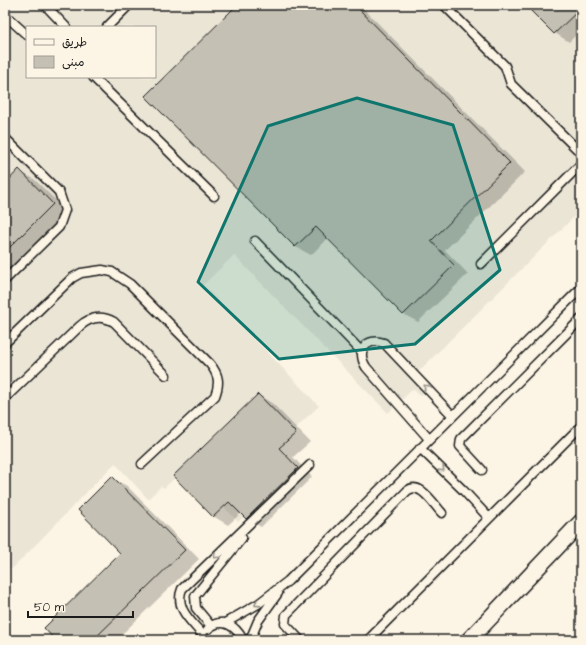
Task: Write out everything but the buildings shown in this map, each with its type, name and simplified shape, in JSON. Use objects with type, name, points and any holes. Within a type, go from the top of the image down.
[{"type":"street","points":[[469,640],[581,522]]},
{"type":"lane","points":[[45,5],[65,26]]},
{"type":"lane","points":[[108,26],[129,5]]},
{"type":"lane","points":[[444,5],[505,66],[511,84],[581,153]]},
{"type":"lane","points":[[5,15],[26,33]]},
{"type":"lane","points":[[94,78],[214,196]]},
{"type":"lane","points":[[5,138],[59,192],[65,210],[59,227],[5,280]]},
{"type":"lane","points":[[480,264],[581,164]]},
{"type":"lane","points":[[255,242],[362,352]]},
{"type":"lane","points":[[5,343],[64,285],[81,273],[102,270],[112,272],[130,284],[210,364],[216,371],[218,379],[218,388],[215,396],[142,464]]},
{"type":"lane","points":[[310,465],[182,589],[179,599],[181,609],[203,638],[211,626],[225,623],[258,604],[288,581],[452,415],[581,288]]},
{"type":"lane","points":[[5,398],[80,326],[94,318],[104,318],[114,322],[166,375]]},
{"type":"lane","points":[[482,470],[460,446],[461,439],[581,319]]},
{"type":"lane","points":[[429,439],[366,367],[362,360],[362,352],[365,346],[371,342],[377,341],[384,343],[452,415]]},
{"type":"lane","points":[[368,640],[581,426]]},
{"type":"lane","points":[[420,448],[489,518]]},
{"type":"lane","points":[[300,640],[285,624],[286,615],[407,491],[413,488],[419,488],[442,513]]},
{"type":"lane","points":[[211,626],[194,605],[196,592],[265,510]]},
{"type":"lane","points":[[250,640],[258,621],[288,581]]},
{"type":"lane","points":[[225,623],[236,629],[243,640]]},
{"type":"highlighted area","points":[[357,98],[453,125],[500,270],[415,344],[279,359],[198,282],[268,126]]},
{"type":"shaded area","points":[[5,5],[581,5],[581,210],[417,373],[430,387],[420,396],[413,389],[388,413],[234,255],[203,285],[319,406],[272,450],[292,471],[238,522],[187,467],[164,488],[161,486],[148,499],[115,463],[13,568],[5,570]]}]
